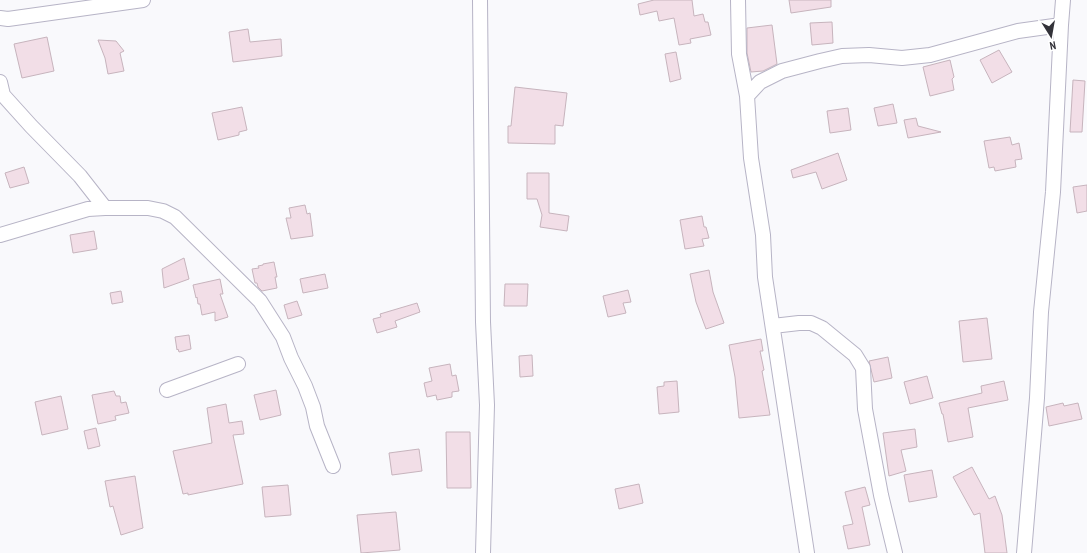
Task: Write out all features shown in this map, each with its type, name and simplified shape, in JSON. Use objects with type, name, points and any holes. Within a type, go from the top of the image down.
[{"type":"street","points":[[0,18],[8,19],[116,2],[143,0]]},
{"type":"street","points":[[480,0],[483,322],[487,405],[483,553]]},
{"type":"street","points":[[738,0],[739,54],[747,96],[751,158],[763,235],[765,277],[807,553]]},
{"type":"street","points":[[1024,553],[1037,398],[1041,312],[1053,192],[1063,0]]},
{"type":"street","points":[[747,96],[760,82],[782,72],[820,61],[849,56],[869,55],[902,58],[930,55],[1018,31],[1061,25]]},
{"type":"street","points":[[1,92],[31,126],[80,176],[105,208]]},
{"type":"street","points":[[0,235],[88,209],[148,208],[163,210],[176,217],[260,301],[283,337],[291,358],[305,386],[313,407],[317,426],[333,466]]},
{"type":"street","points":[[773,326],[811,323],[822,328],[855,355],[863,368],[865,409],[881,495],[894,553]]},
{"type":"street","points":[[166,390],[238,364]]},
{"type":"building","points":[[654,0],[692,0],[694,16],[703,14],[705,22],[708,22],[711,35],[690,39],[691,43],[679,45],[674,18],[659,21],[657,11],[640,15],[638,4]]},
{"type":"building","points":[[789,0],[831,0],[831,7],[791,13]]},
{"type":"building","points":[[832,22],[833,43],[812,45],[810,23]]},
{"type":"building","points":[[772,25],[777,64],[763,71],[751,72],[747,53],[747,28]]},
{"type":"building","points":[[248,29],[250,42],[281,39],[282,56],[233,62],[229,32]]},
{"type":"building","points":[[47,37],[54,71],[22,78],[14,44]]},
{"type":"building","points":[[98,40],[116,41],[124,51],[120,53],[124,71],[108,74],[105,58]]},
{"type":"building","points":[[999,50],[1012,72],[992,83],[980,60]]},
{"type":"building","points":[[676,52],[681,79],[670,82],[665,54]]},
{"type":"building","points":[[950,60],[954,77],[952,79],[954,90],[930,96],[923,67]]},
{"type":"building","points":[[1073,80],[1085,81],[1082,132],[1070,132]]},
{"type":"building","points":[[515,87],[567,93],[563,126],[555,125],[555,144],[508,143],[508,126],[511,126]]},
{"type":"building","points":[[893,104],[897,123],[878,126],[874,108]]},
{"type":"building","points":[[242,107],[247,130],[239,132],[239,135],[218,140],[212,113]]},
{"type":"building","points":[[848,108],[851,130],[830,133],[827,111]]},
{"type":"building","points":[[916,118],[918,126],[941,132],[908,138],[904,120]]},
{"type":"building","points":[[1010,137],[1012,145],[1019,143],[1022,159],[1015,160],[1016,167],[995,171],[994,167],[989,168],[984,141]]},
{"type":"building","points":[[838,153],[847,180],[822,189],[816,172],[793,178],[791,170]]},
{"type":"building","points":[[24,167],[29,183],[10,188],[5,173]]},
{"type":"building","points":[[527,173],[549,173],[549,213],[569,216],[567,231],[540,227],[542,215],[537,199],[527,199]]},
{"type":"building","points":[[1087,185],[1087,211],[1077,213],[1073,187]]},
{"type":"building","points":[[305,205],[307,214],[310,213],[313,236],[291,239],[286,218],[291,218],[289,208]]},
{"type":"building","points":[[702,216],[704,227],[706,227],[709,238],[702,239],[704,246],[685,249],[680,220]]},
{"type":"building","points":[[94,231],[97,249],[73,253],[70,235]]},
{"type":"building","points":[[184,258],[189,279],[164,288],[162,269]]},
{"type":"building","points":[[274,262],[277,277],[275,277],[277,288],[262,291],[258,287],[257,283],[255,283],[252,269],[259,268],[258,266],[263,264]]},
{"type":"building","points":[[709,270],[713,292],[724,323],[706,329],[696,302],[690,274]]},
{"type":"building","points":[[325,274],[328,288],[303,293],[300,279]]},
{"type":"building","points":[[220,279],[223,294],[220,294],[228,317],[215,321],[215,312],[202,315],[200,304],[198,304],[193,285]]},
{"type":"building","points":[[505,284],[528,284],[527,306],[504,306]]},
{"type":"building","points":[[628,290],[631,302],[623,303],[626,313],[608,317],[603,296]]},
{"type":"building","points":[[121,291],[123,302],[112,304],[110,293]]},
{"type":"building","points":[[297,301],[302,315],[288,319],[284,305]]},
{"type":"building","points":[[417,303],[420,312],[395,321],[397,327],[377,333],[373,319],[381,317],[380,314]]},
{"type":"building","points":[[987,318],[992,359],[963,362],[959,321]]},
{"type":"building","points":[[189,335],[191,349],[179,352],[178,349],[177,350],[175,337]]},
{"type":"building","points":[[761,339],[763,351],[760,351],[764,370],[762,371],[770,415],[739,418],[735,377],[729,345]]},
{"type":"building","points":[[532,355],[533,376],[520,377],[519,356]]},
{"type":"building","points":[[888,357],[892,378],[874,382],[869,361]]},
{"type":"building","points":[[450,364],[452,376],[456,375],[459,391],[452,392],[452,397],[437,400],[436,395],[427,397],[424,383],[432,381],[429,368]]},
{"type":"building","points":[[927,376],[933,398],[910,404],[904,382]]},
{"type":"building","points":[[677,381],[679,412],[659,414],[657,387],[664,386],[664,382]]},
{"type":"building","points":[[1004,381],[1008,400],[968,408],[973,437],[948,442],[943,414],[939,403],[982,393],[981,386]]},
{"type":"building","points":[[276,390],[281,415],[260,420],[254,395]]},
{"type":"building","points":[[114,391],[116,396],[120,396],[121,403],[126,402],[129,413],[115,416],[116,420],[98,424],[92,395]]},
{"type":"building","points":[[61,396],[68,429],[42,435],[35,402]]},
{"type":"building","points":[[1063,403],[1064,406],[1078,403],[1082,419],[1049,426],[1046,407]]},
{"type":"building","points":[[226,404],[229,423],[242,421],[244,434],[233,435],[243,484],[188,495],[188,493],[183,494],[173,451],[212,443],[207,408]]},
{"type":"building","points":[[96,428],[100,446],[88,449],[84,431]]},
{"type":"building","points":[[915,429],[917,447],[901,450],[906,471],[889,476],[883,433]]},
{"type":"building","points":[[446,432],[470,432],[471,488],[447,488]]},
{"type":"building","points":[[419,449],[422,471],[392,475],[389,453]]},
{"type":"building","points":[[972,467],[989,499],[995,496],[1002,515],[1007,553],[985,553],[980,513],[974,515],[953,477]]},
{"type":"building","points":[[932,470],[937,497],[909,502],[904,475]]},
{"type":"building","points":[[135,476],[143,528],[121,535],[113,506],[110,507],[105,481]]},
{"type":"building","points":[[639,484],[643,503],[619,509],[615,489]]},
{"type":"building","points":[[288,485],[291,515],[265,517],[262,487]]},
{"type":"building","points":[[865,487],[870,505],[862,507],[870,545],[848,549],[843,526],[853,524],[845,492]]},
{"type":"building","points":[[396,512],[400,550],[361,553],[357,515]]}]
